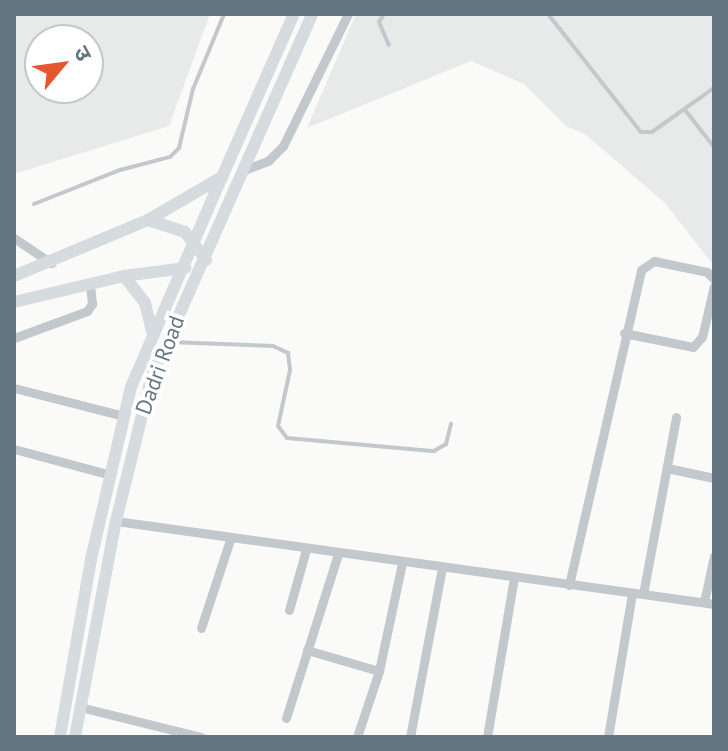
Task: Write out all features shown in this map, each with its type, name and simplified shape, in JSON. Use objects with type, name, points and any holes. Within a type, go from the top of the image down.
[{"type":"main road","name":"Dadri Road","points":[[60,737],[124,416],[152,331],[294,14]]},
{"type":"main road","name":"Dadri Road","points":[[75,737],[116,521],[151,378],[312,14]]},
{"type":"main road","points":[[14,276],[52,263],[148,220],[225,172]]},
{"type":"main road","points":[[14,302],[124,276],[203,264],[194,241],[177,227],[148,220]]},
{"type":"main road","points":[[124,276],[145,303],[152,331]]},
{"type":"street","points":[[286,34],[288,14]]},
{"type":"street","points":[[244,170],[268,161],[283,146],[348,14]]},
{"type":"street","points":[[14,238],[52,263]]},
{"type":"street","points":[[569,585],[624,333],[646,263],[707,272],[714,279]]},
{"type":"street","points":[[14,338],[87,311],[92,304],[90,284]]},
{"type":"street","points":[[624,333],[693,347],[702,337],[714,286]]},
{"type":"street","points":[[14,388],[124,416]]},
{"type":"street","points":[[643,594],[676,417]]},
{"type":"street","points":[[14,449],[111,475]]},
{"type":"street","points":[[667,468],[714,478]]},
{"type":"street","points":[[116,521],[230,540],[709,603],[714,556]]},
{"type":"street","points":[[201,628],[230,540]]},
{"type":"street","points":[[289,610],[306,550]]},
{"type":"street","points":[[286,718],[338,554]]},
{"type":"street","points":[[357,737],[379,671],[402,563]]},
{"type":"street","points":[[410,737],[442,568]]},
{"type":"street","points":[[487,737],[514,577]]},
{"type":"street","points":[[608,737],[632,593]]},
{"type":"street","points":[[307,650],[379,671]]},
{"type":"street","points":[[80,707],[201,737]]},
{"type":"lane","points":[[34,204],[120,170],[170,157],[179,148],[193,89],[224,14]]},
{"type":"lane","points":[[384,14],[379,22],[389,45]]},
{"type":"lane","points":[[548,14],[637,130],[652,132],[714,88]]},
{"type":"lane","points":[[685,110],[714,147]]},
{"type":"lane","points":[[166,342],[273,346],[288,353],[290,370],[278,426],[285,437],[434,451],[446,444],[451,424]]},
{"type":"shaded area","points":[[14,14],[210,14],[169,126],[14,174]]},
{"type":"shaded area","points":[[356,14],[714,14],[714,266],[665,203],[586,135],[566,126],[524,84],[471,61],[307,128]]}]
